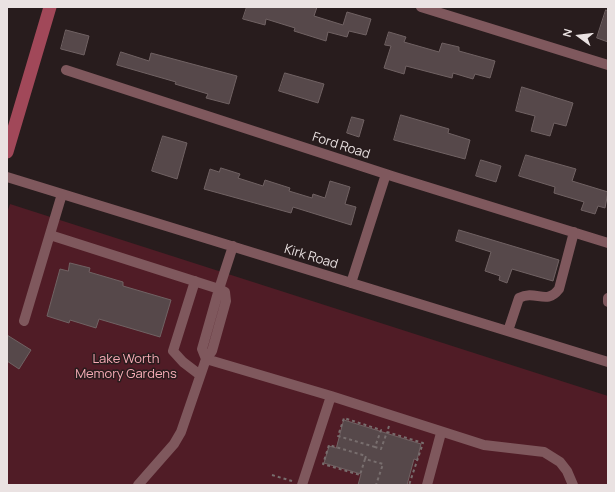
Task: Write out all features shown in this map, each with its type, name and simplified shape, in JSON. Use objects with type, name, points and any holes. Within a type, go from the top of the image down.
[{"type":"street","points":[[421,7],[608,65]]},
{"type":"street","name":"Ford Road","points":[[66,70],[386,174],[608,243]]},
{"type":"street","points":[[351,282],[386,174]]},
{"type":"street","name":"Kirk Road","points":[[7,177],[608,361]]},
{"type":"street","points":[[24,321],[62,194]]},
{"type":"street","points":[[508,331],[520,298],[527,294],[546,298],[554,296],[559,289],[574,232]]},
{"type":"street","points":[[50,235],[225,292],[226,301],[212,351],[206,359],[181,432],[174,444],[138,485]]},
{"type":"street","points":[[219,289],[234,246]]},
{"type":"street","points":[[195,281],[174,351],[183,362],[200,375]]},
{"type":"street","points":[[206,359],[331,396],[441,433],[500,448],[544,452],[560,462],[567,471],[573,485]]},
{"type":"street","points":[[302,485],[331,396]]},
{"type":"street","points":[[427,485],[441,433]]},
{"type":"path","points":[[375,447],[381,430],[344,418],[338,436],[381,449],[392,416]]},
{"type":"path","points":[[387,432],[423,443],[409,485]]},
{"type":"path","points":[[365,459],[360,475],[323,464],[329,445],[366,456],[365,459],[382,464],[376,485]]},
{"type":"path","points":[[272,475],[302,485]]},
{"type":"green space","name":"Lake Worth Memory Gardens","points":[[10,204],[608,396],[608,485],[7,485],[7,213]]},
{"type":"building","points":[[247,7],[317,7],[314,16],[343,25],[347,12],[371,19],[366,35],[349,31],[347,37],[328,32],[326,41],[294,31],[295,28],[266,19],[265,25],[243,19]]},
{"type":"building","points":[[606,10],[608,11],[608,42],[597,38]]},
{"type":"building","points":[[66,30],[89,36],[84,55],[61,49]]},
{"type":"building","points":[[389,32],[406,37],[404,42],[439,52],[442,43],[459,47],[459,51],[495,61],[490,78],[475,74],[473,79],[453,73],[452,78],[406,66],[404,74],[384,68],[391,46],[385,45]]},
{"type":"building","points":[[121,52],[149,61],[151,53],[237,76],[229,104],[206,98],[208,94],[175,84],[176,82],[117,65]]},
{"type":"building","points":[[285,73],[324,84],[318,103],[279,91]]},
{"type":"building","points":[[522,87],[573,103],[566,126],[554,123],[550,136],[531,131],[535,116],[516,111]]},
{"type":"building","points":[[401,115],[449,129],[448,133],[470,140],[465,159],[394,140]]},
{"type":"building","points":[[352,117],[364,120],[359,137],[347,133]]},
{"type":"building","points":[[163,136],[187,143],[177,179],[152,171]]},
{"type":"building","points":[[526,155],[576,169],[572,181],[608,192],[605,208],[598,206],[595,214],[581,210],[584,202],[554,193],[555,187],[519,176]]},
{"type":"building","points":[[481,160],[501,166],[496,182],[476,176]]},
{"type":"building","points":[[221,168],[240,174],[238,178],[263,186],[265,180],[290,188],[289,191],[312,198],[313,194],[325,198],[330,181],[350,187],[345,204],[356,207],[351,225],[293,207],[291,213],[204,189],[210,169],[219,172]]},
{"type":"building","points":[[459,230],[559,260],[553,281],[512,269],[507,283],[499,280],[500,276],[485,271],[491,252],[456,241]]},
{"type":"building","points":[[70,263],[90,268],[89,272],[123,282],[123,286],[171,300],[160,337],[99,319],[96,328],[70,320],[69,323],[47,316],[60,269],[68,271]]},
{"type":"building","points":[[7,335],[31,350],[19,369],[7,361]]},
{"type":"building","points":[[344,420],[421,444],[417,460],[414,459],[407,485],[358,485],[361,474],[324,463],[329,446],[336,448]]},
{"type":"waterway","points":[[7,152],[50,7]]}]
